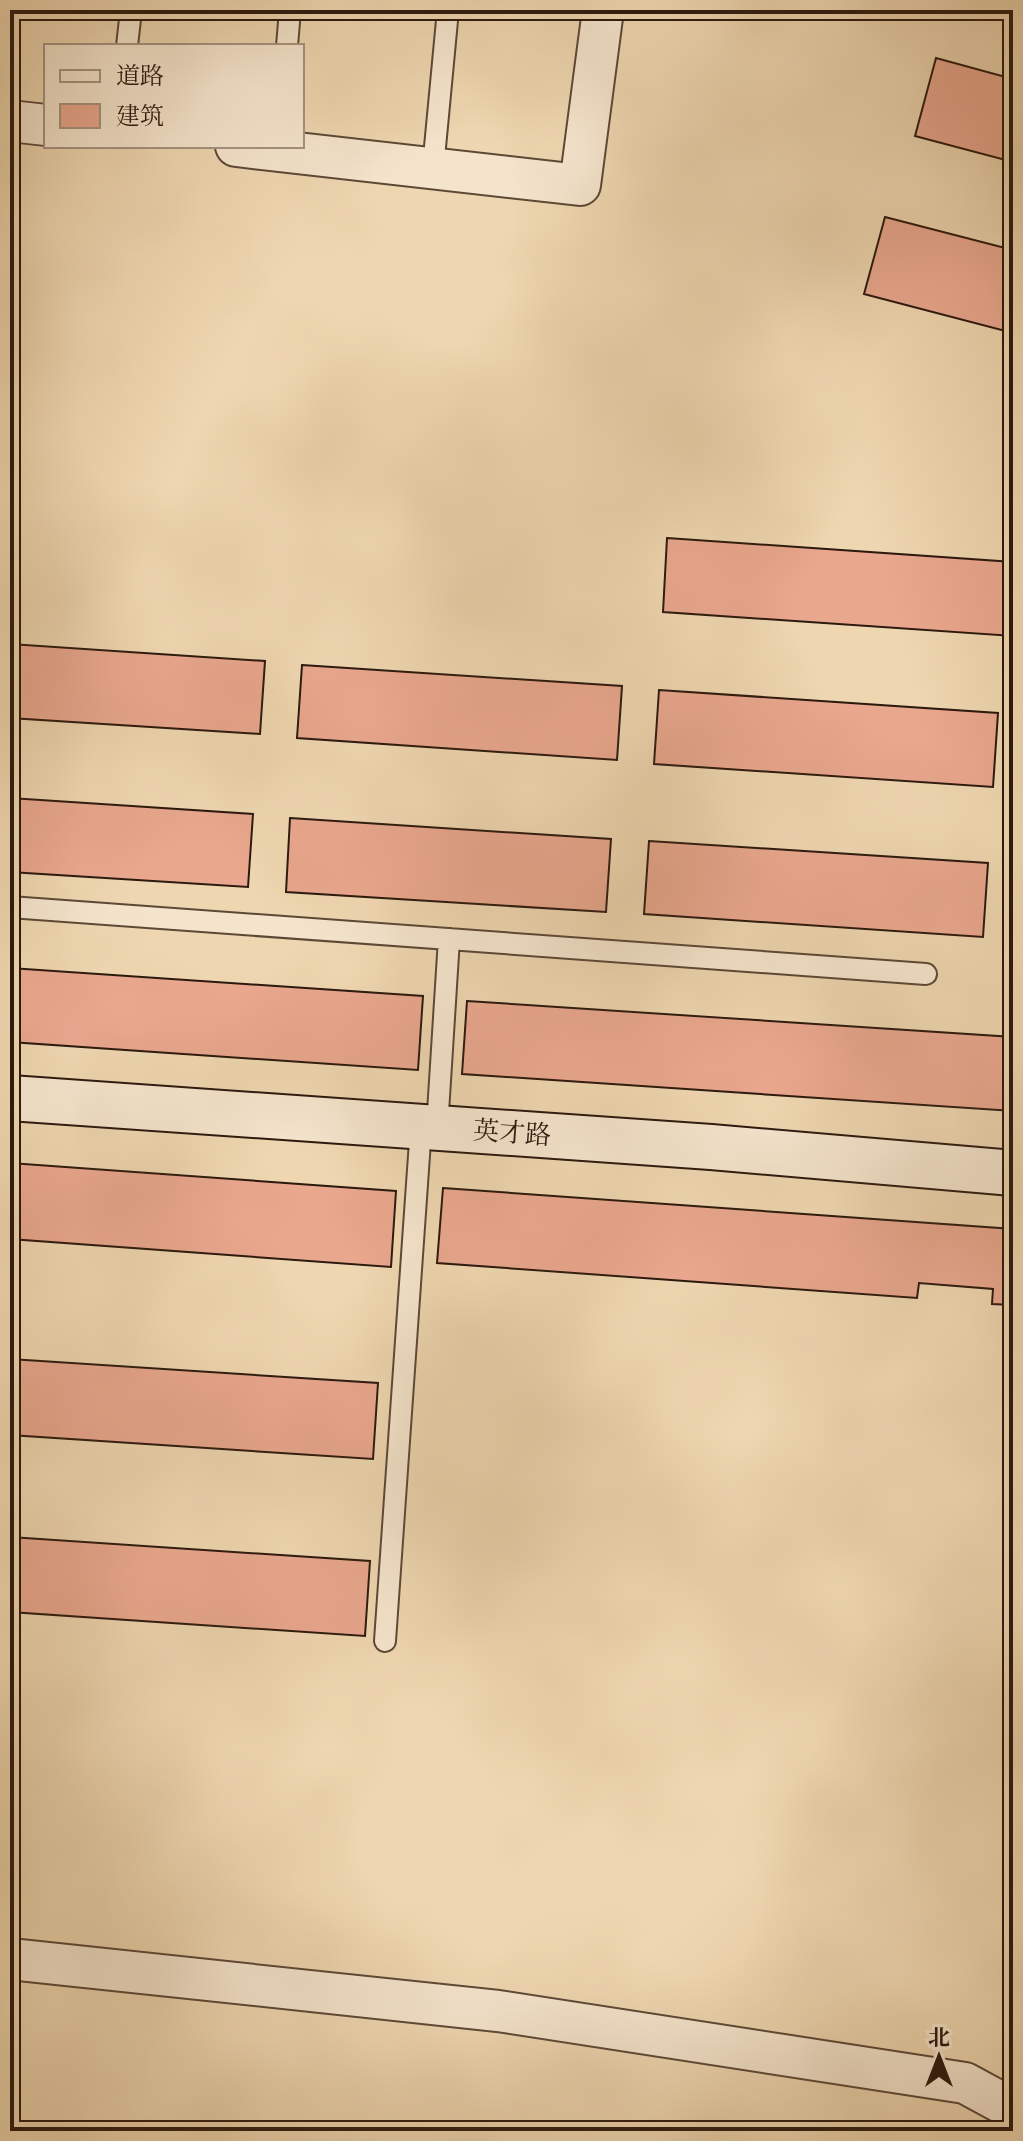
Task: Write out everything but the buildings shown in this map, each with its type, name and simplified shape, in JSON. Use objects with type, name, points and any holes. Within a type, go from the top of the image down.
[{"type":"street","points":[[277,148],[580,185],[603,10]]},
{"type":"street","points":[[10,121],[44,125]]},
{"type":"street","name":"英才路","points":[[10,1098],[711,1147],[1013,1173]]},
{"type":"street","points":[[10,1959],[498,2011],[965,2083],[1013,2109]]},
{"type":"lane","points":[[127,44],[131,10]]},
{"type":"lane","points":[[287,44],[290,10]]},
{"type":"lane","points":[[433,168],[448,10]]},
{"type":"lane","points":[[10,907],[926,974]]},
{"type":"lane","points":[[385,1641],[429,1127],[449,939]]}]
